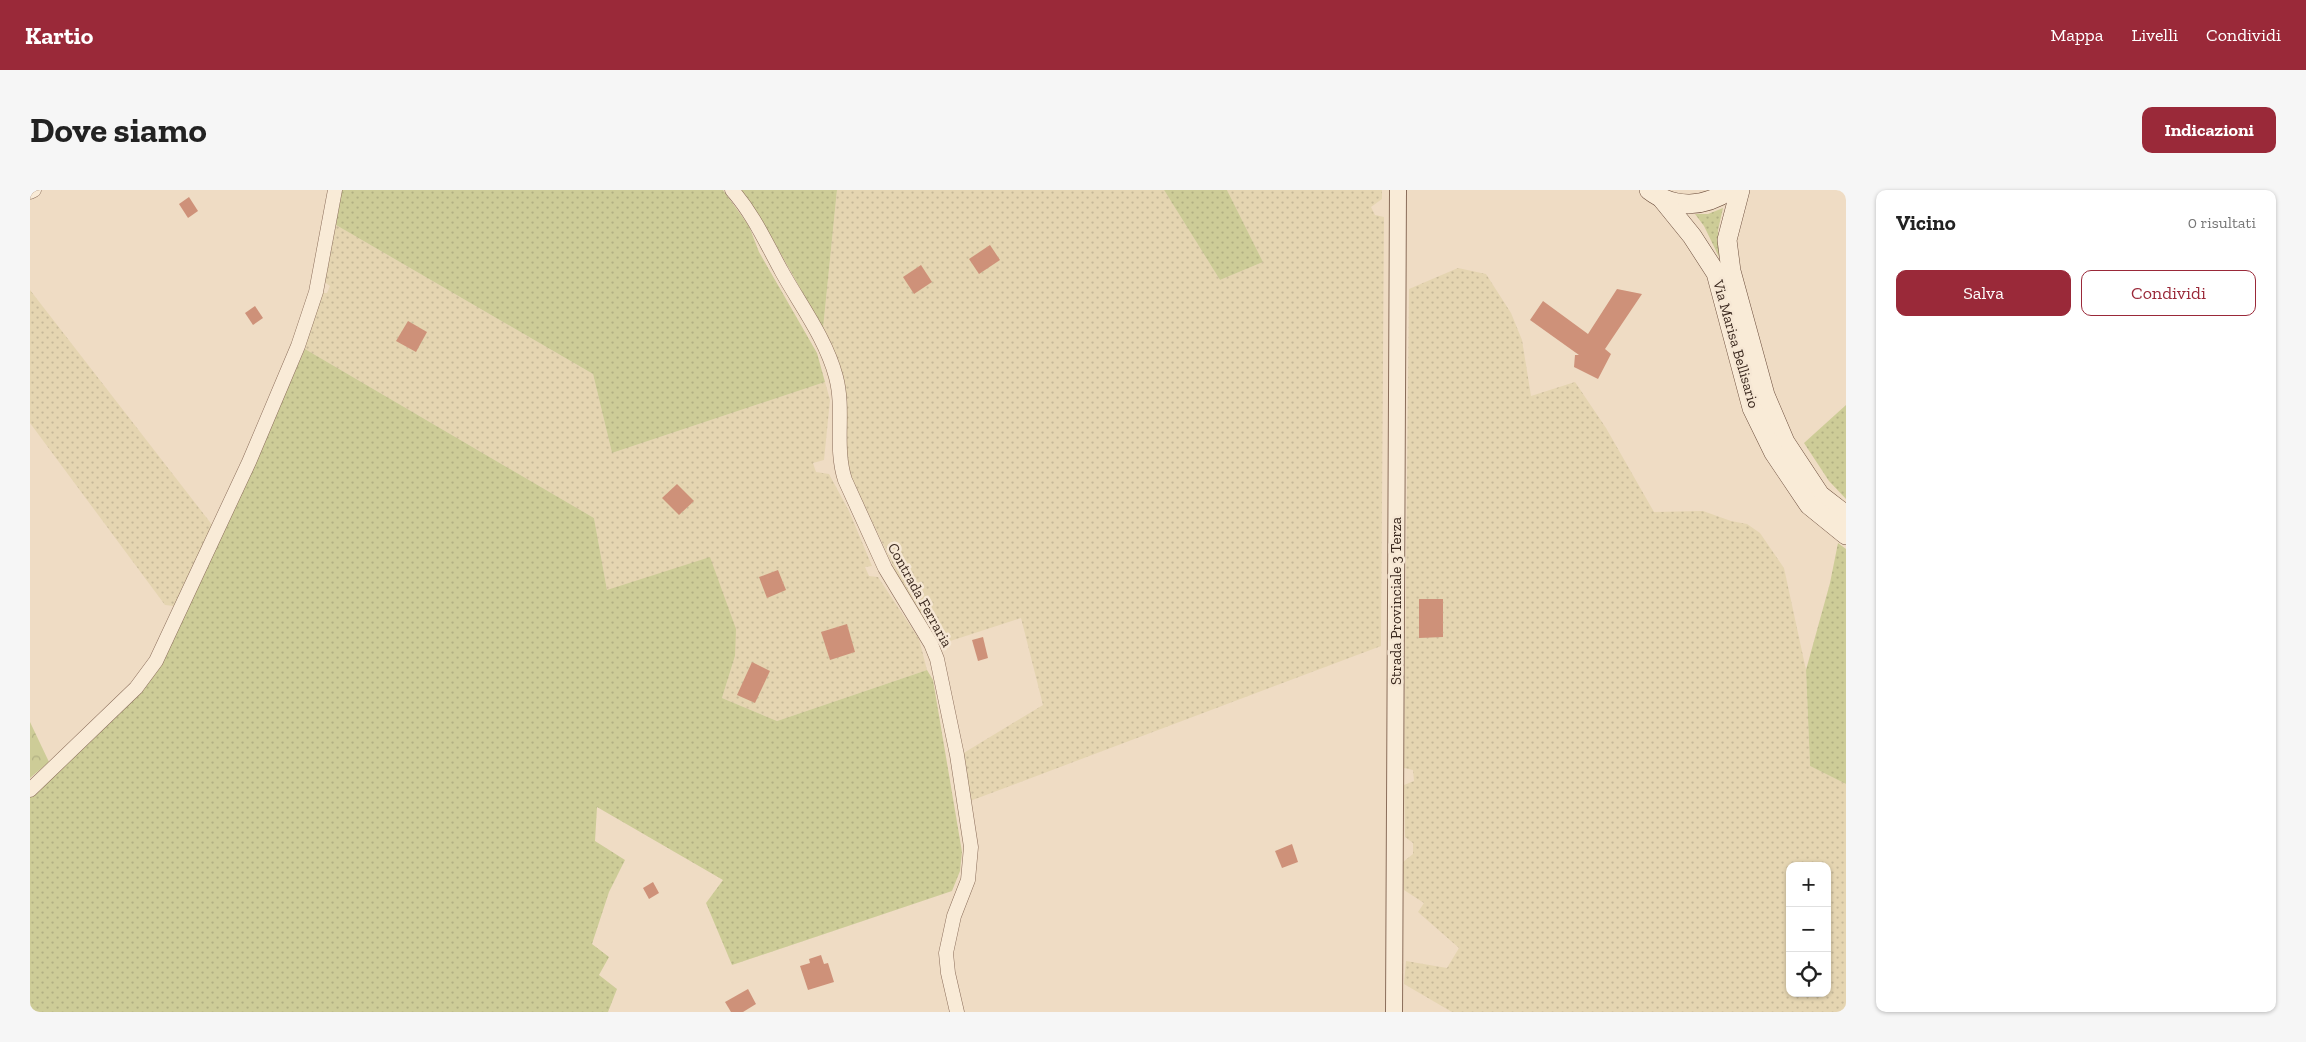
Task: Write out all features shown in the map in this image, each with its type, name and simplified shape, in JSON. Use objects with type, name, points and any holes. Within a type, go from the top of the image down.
[{"type":"main road","points":[[1653,192],[1692,206],[1715,200],[1730,190]]},
{"type":"main road","name":"Via Marisa Bellisario","points":[[1740,190],[1727,240],[1731,271],[1765,395],[1785,442],[1820,495],[1846,515]]},
{"type":"main road","name":"Via Marisa Bellisario","points":[[1653,192],[1692,236],[1716,273],[1752,408],[1774,453],[1809,506],[1846,535]]},
{"type":"street","points":[[30,192],[34,190]]},
{"type":"street","points":[[30,790],[136,688],[156,661],[248,462],[298,346],[316,292],[335,190]]},
{"type":"street","name":"Contrada Ferraria","points":[[732,190],[756,222],[822,342],[836,377],[839,396],[838,446],[840,464],[845,480],[885,568],[931,644],[937,659],[957,756],[971,847],[968,880],[954,916],[946,953],[948,973],[957,1012]]},
{"type":"street","name":"Strada Provinciale 3 Terza","points":[[1394,1012],[1398,190]]},
{"type":"shaded area","points":[[837,190],[1164,190],[1220,280],[1263,262],[1227,190],[1382,190],[1382,199],[1371,207],[1375,215],[1384,217],[1381,646],[970,801],[962,754],[1043,705],[1021,618],[938,645],[898,576],[847,468],[846,400],[823,329]]},
{"type":"shaded area","points":[[336,225],[593,374],[612,453],[825,382],[830,400],[824,460],[813,463],[816,472],[829,474],[849,511],[872,566],[865,567],[869,576],[878,577],[919,639],[927,670],[777,721],[722,698],[735,656],[607,590],[594,518],[305,349],[320,293],[327,293],[330,286],[323,281]]},
{"type":"shaded area","points":[[1458,268],[1486,274],[1511,313],[1522,340],[1531,396],[1575,382],[1606,428],[1654,512],[1703,511],[1731,521],[1747,524],[1760,533],[1784,568],[1806,670],[1810,766],[1846,784],[1846,1012],[1452,1012],[1404,984],[1406,961],[1447,968],[1459,948],[1418,912],[1424,903],[1404,890],[1403,862],[1413,854],[1413,843],[1405,837],[1404,785],[1414,781],[1413,770],[1404,768],[1409,289]]},
{"type":"shaded area","points":[[30,290],[213,526],[174,606],[165,605],[30,423]]},
{"type":"green space","points":[[341,190],[723,190],[749,226],[759,252],[817,353],[825,382],[612,453],[593,374],[336,225]]},
{"type":"green space","points":[[740,190],[837,190],[823,329],[763,222]]},
{"type":"green space","points":[[1164,190],[1227,190],[1263,262],[1220,280]]},
{"type":"green space","points":[[1723,208],[1718,230],[1719,257],[1704,226],[1695,214],[1708,214]]},
{"type":"green space","points":[[305,349],[594,518],[607,590],[710,557],[736,629],[735,656],[722,698],[777,721],[927,670],[933,680],[962,852],[960,871],[952,891],[732,965],[706,903],[723,880],[597,807],[595,841],[625,860],[609,892],[592,944],[609,957],[599,975],[617,989],[608,1012],[30,1012],[30,795],[140,691],[222,535]]},
{"type":"green space","points":[[1846,405],[1846,499],[1829,481],[1804,443]]},
{"type":"green space","points":[[1838,543],[1846,549],[1846,784],[1810,766],[1806,670],[1830,583]]},
{"type":"green space","points":[[30,722],[49,762],[30,778]]},
{"type":"building","points":[[189,197],[198,211],[188,218],[179,204]]},
{"type":"building","points":[[990,245],[1000,260],[979,274],[969,259]]},
{"type":"building","points":[[921,265],[932,282],[914,294],[903,277]]},
{"type":"building","points":[[1617,289],[1642,294],[1605,349],[1611,354],[1598,379],[1574,367],[1575,355],[1579,355],[1530,320],[1543,301],[1588,334]]},
{"type":"building","points":[[255,306],[263,318],[253,325],[245,313]]},
{"type":"building","points":[[408,321],[427,332],[416,352],[396,341]]},
{"type":"building","points":[[677,484],[694,501],[679,515],[662,498]]},
{"type":"building","points":[[778,570],[786,590],[767,598],[759,577]]},
{"type":"building","points":[[1419,599],[1443,599],[1443,637],[1419,638]]},
{"type":"building","points":[[847,624],[855,652],[830,660],[821,632]]},
{"type":"building","points":[[983,637],[988,658],[978,661],[972,640]]},
{"type":"building","points":[[752,662],[770,671],[755,703],[737,695]]},
{"type":"building","points":[[1292,844],[1298,862],[1282,868],[1275,851]]},
{"type":"building","points":[[653,882],[659,893],[649,899],[643,888]]},
{"type":"building","points":[[821,955],[824,964],[828,963],[834,982],[808,990],[800,966],[810,963],[809,959]]},
{"type":"building","points":[[748,989],[756,1004],[743,1012],[731,1012],[725,1002]]}]
